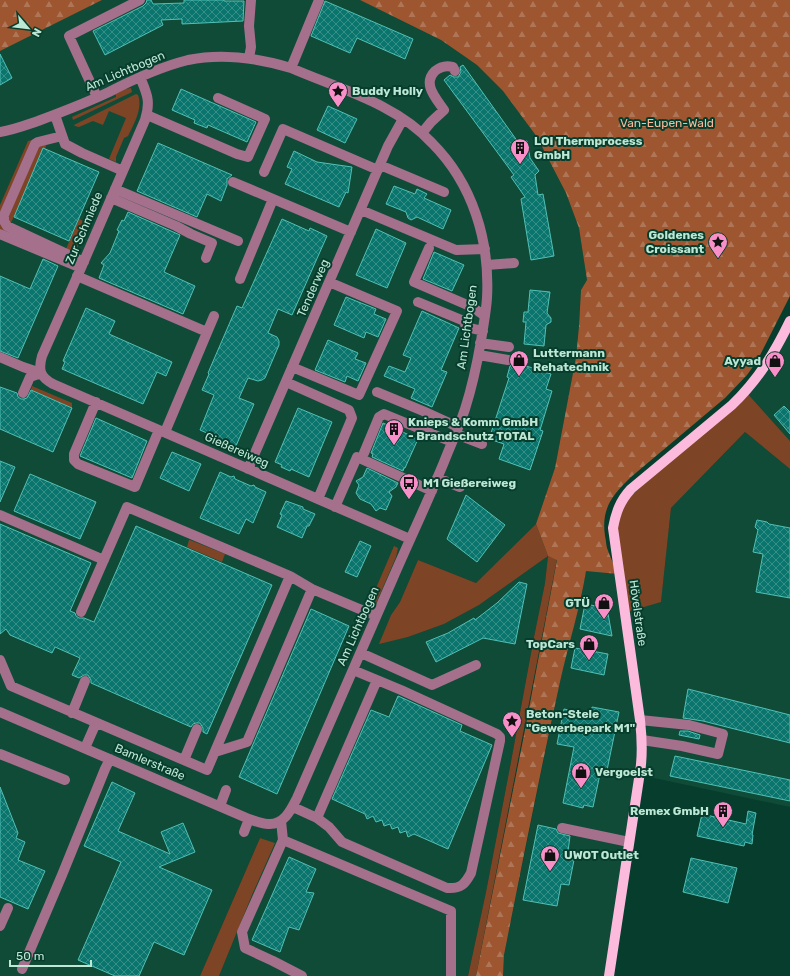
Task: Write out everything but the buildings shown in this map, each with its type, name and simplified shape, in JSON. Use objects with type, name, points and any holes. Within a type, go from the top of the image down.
[{"type":"main road","name":"Hövelstraße","points":[[609,976],[642,756],[640,720],[613,528],[616,513],[621,502],[631,489],[745,393],[764,368],[790,321]]},
{"type":"street","points":[[97,97],[69,36],[140,0]]},
{"type":"street","points":[[249,58],[251,47],[251,0]]},
{"type":"street","points":[[290,68],[319,0]]},
{"type":"street","name":"Am Lichtbogen","points":[[0,132],[27,125],[55,115],[167,66],[193,59],[226,57],[249,58],[271,62],[290,68],[368,100],[403,119],[431,141],[445,157],[465,188],[473,204],[483,236],[485,249],[487,265],[487,299],[479,354],[465,408],[432,491],[361,653],[287,814]]},
{"type":"street","points":[[422,133],[444,110],[429,85],[432,74],[441,67],[447,66],[453,68],[455,71]]},
{"type":"street","name":"Zur Schmiede","points":[[41,373],[40,366],[42,356],[147,115],[148,94],[140,77]]},
{"type":"street","points":[[147,115],[237,154],[248,157],[265,119],[218,98]]},
{"type":"street","points":[[55,115],[65,144],[123,171]]},
{"type":"street","name":"Tenderweg","points":[[248,469],[388,146],[403,119]]},
{"type":"street","points":[[264,172],[283,129],[379,168],[444,192]]},
{"type":"street","points":[[62,136],[35,144],[4,215],[4,221],[7,226],[81,269]]},
{"type":"street","points":[[232,182],[351,232]]},
{"type":"street","points":[[113,193],[238,241]]},
{"type":"street","points":[[113,193],[191,234],[212,243],[206,258]]},
{"type":"street","points":[[240,279],[273,199]]},
{"type":"street","points":[[361,210],[456,250],[485,249]]},
{"type":"street","points":[[0,234],[81,269],[208,332]]},
{"type":"street","points":[[429,248],[414,282],[472,307],[484,316]]},
{"type":"street","points":[[487,265],[514,263]]},
{"type":"street","points":[[292,367],[359,395],[396,311],[329,282]]},
{"type":"street","points":[[418,302],[464,321],[466,327],[482,331]]},
{"type":"street","points":[[96,402],[74,454],[74,460],[78,464],[135,487],[208,332],[214,316]]},
{"type":"street","points":[[480,343],[510,347]]},
{"type":"street","points":[[479,354],[508,360]]},
{"type":"street","points":[[0,357],[41,373]]},
{"type":"street","points":[[23,393],[30,377],[41,373]]},
{"type":"street","name":"Gießereiweg","points":[[41,373],[53,384],[410,539]]},
{"type":"street","points":[[286,382],[349,410],[352,418],[318,499]]},
{"type":"street","points":[[377,392],[423,411],[455,434]]},
{"type":"street","points":[[364,453],[379,417],[384,414],[455,434],[482,444]]},
{"type":"street","points":[[335,507],[357,457],[432,491]]},
{"type":"street","points":[[437,478],[460,487]]},
{"type":"street","points":[[81,612],[127,507],[290,576],[312,589],[376,616]]},
{"type":"street","points":[[0,515],[104,560]]},
{"type":"street","points":[[0,660],[11,686],[207,770],[290,576]]},
{"type":"street","points":[[215,752],[247,742],[312,589]]},
{"type":"street","points":[[361,653],[432,685],[476,665]]},
{"type":"street","points":[[302,976],[245,948],[242,932],[283,840],[287,814],[317,818],[329,827],[342,842],[447,888],[454,889],[460,887],[472,873],[500,741],[498,734],[353,670]]},
{"type":"street","points":[[317,818],[377,680]]},
{"type":"street","points":[[72,713],[85,681]]},
{"type":"street","name":"Bamlerstraße","points":[[0,712],[249,819],[269,824],[276,823],[287,814]]},
{"type":"street","points":[[640,720],[689,725],[723,734],[718,754],[682,746],[642,740]]},
{"type":"street","points":[[85,748],[96,723]]},
{"type":"street","points":[[184,760],[197,729]]},
{"type":"street","points":[[0,754],[65,780]]},
{"type":"street","points":[[22,970],[110,759]]},
{"type":"street","points":[[220,806],[226,790]]},
{"type":"street","points":[[244,832],[249,819]]},
{"type":"street","points":[[562,828],[629,842]]},
{"type":"street","points":[[283,840],[451,911],[451,976]]},
{"type":"street","points":[[0,926],[8,908]]},
{"type":"shaded area","points":[[102,0],[360,0],[441,40],[477,65],[503,91],[537,137],[566,193],[579,228],[587,280],[581,290],[576,357],[555,468],[536,524],[476,583],[418,560],[400,602],[391,615],[380,643],[408,637],[444,624],[479,605],[548,556],[545,583],[510,767],[468,976],[219,976],[274,843],[260,838],[200,976],[0,976],[0,51]]},
{"type":"shaded area","points":[[131,88],[132,92],[73,120],[72,117],[116,97],[115,93]]},
{"type":"shaded area","points":[[136,94],[138,95],[139,100],[139,111],[128,136],[124,138],[116,157],[116,162],[109,159],[126,118],[109,111],[103,125],[93,121],[79,127],[74,125]]},
{"type":"shaded area","points":[[43,137],[0,218],[0,205],[28,141]]},
{"type":"shaded area","points":[[47,143],[10,225],[6,222],[37,147]]},
{"type":"shaded area","points":[[0,218],[75,260],[0,229]]},
{"type":"shaded area","points":[[79,219],[90,225],[86,226],[77,249],[79,251],[71,252],[66,249]]},
{"type":"shaded area","name":"Ayyad","points":[[790,327],[790,441],[747,393]]},
{"type":"shaded area","points":[[32,386],[72,403],[72,408],[31,390]]},
{"type":"shaded area","points":[[747,393],[790,441],[790,469],[745,432],[671,508],[661,602],[627,612],[616,520],[623,503]]},
{"type":"shaded area","points":[[745,432],[790,469],[790,807],[640,775],[627,612],[661,601],[671,508]]},
{"type":"shaded area","points":[[536,524],[548,556],[479,605],[444,624],[408,637],[379,644],[391,615],[400,602],[418,560],[476,583]]},
{"type":"shaded area","points":[[189,540],[225,554],[222,562],[187,547]]},
{"type":"shaded area","points":[[394,546],[398,548],[396,557],[374,608],[372,609],[368,607]]},
{"type":"shaded area","points":[[548,556],[557,559],[476,976],[468,976],[510,767],[545,583]]},
{"type":"shaded area","points":[[586,570],[618,574],[641,746],[607,976],[503,976],[504,955],[545,753],[566,653],[582,594]]},
{"type":"shaded area","points":[[260,838],[275,843],[219,976],[200,976]]},
{"type":"green space","points":[[0,0],[102,0],[0,51]]},
{"type":"green space","name":"Van-Eupen-Wald","points":[[360,0],[790,0],[790,296],[757,361],[747,375],[725,398],[631,477],[613,496],[606,510],[604,526],[607,548],[618,574],[586,571],[581,599],[560,682],[538,784],[504,955],[503,976],[476,976],[557,560],[548,556],[536,524],[555,468],[576,357],[581,290],[587,280],[579,228],[566,193],[537,137],[503,91],[477,65],[441,40]]},
{"type":"place","name":"Buddy Holly","points":[[338,108]]},
{"type":"place","name":"LOI Thermprocess GmbH","points":[[520,165]]},
{"type":"place","name":"Goldenes Croissant","points":[[718,259]]},
{"type":"place","name":"Luttermann Rehatechnik","points":[[519,377]]},
{"type":"place","name":"Ayyad","points":[[775,378]]},
{"type":"place","name":"Knieps & Komm GmbH - Brandschutz TOTAL","points":[[394,446]]},
{"type":"place","name":"M1 Gießereiweg","points":[[409,500]]},
{"type":"place","name":"GTÜ","points":[[604,620]]},
{"type":"place","name":"TopCars","points":[[589,661]]},
{"type":"place","name":"Beton-Stele \"Gewerbepark M1\"","points":[[512,738]]},
{"type":"place","name":"Vergoelst","points":[[581,789]]},
{"type":"place","name":"Remex GmbH","points":[[723,828]]},
{"type":"place","name":"UWOT Outlet","points":[[550,872]]}]
